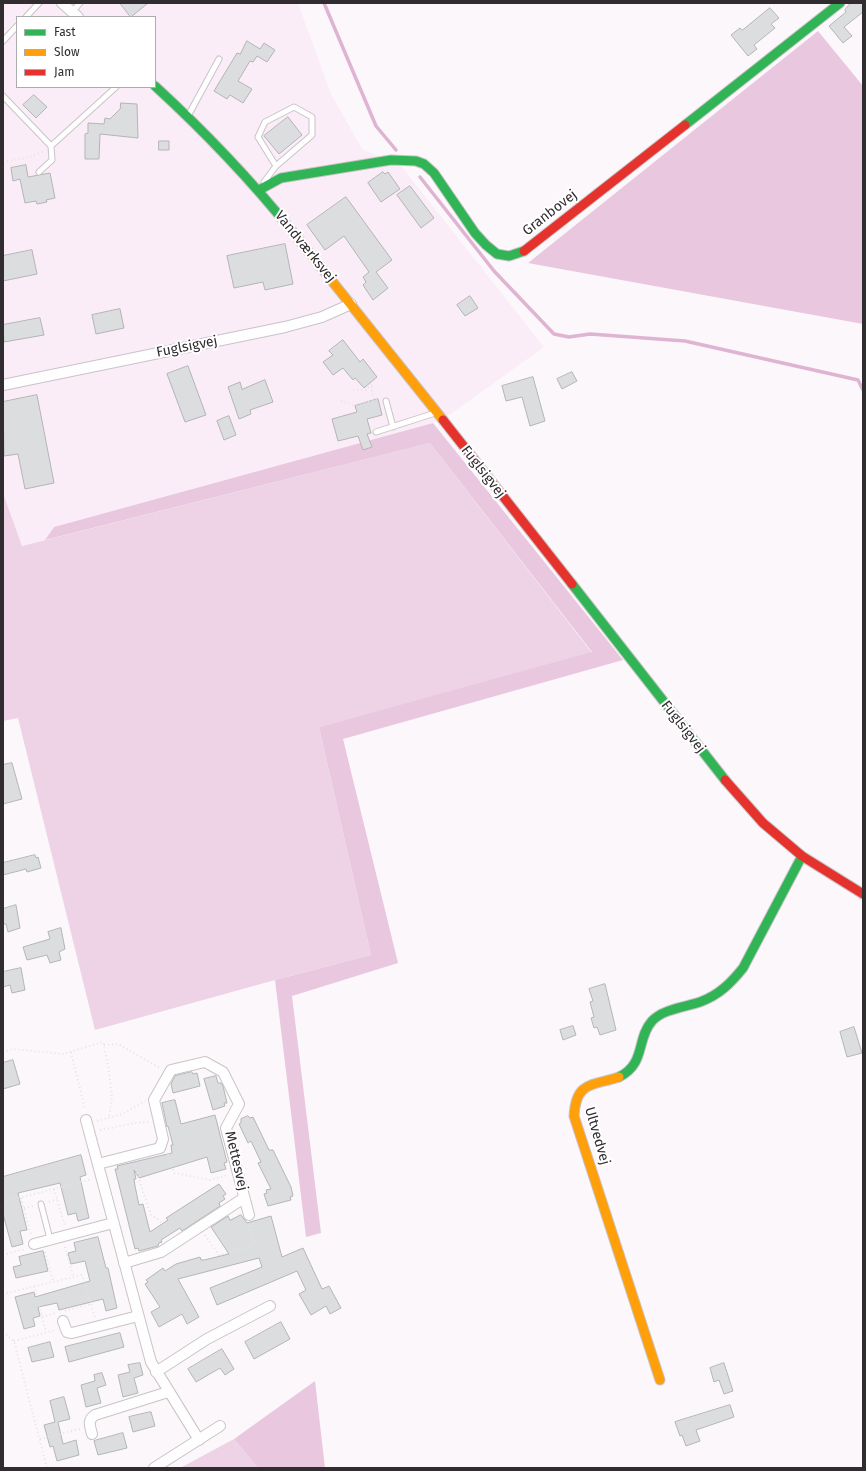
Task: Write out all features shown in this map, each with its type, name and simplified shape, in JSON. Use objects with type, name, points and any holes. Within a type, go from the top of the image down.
[{"type":"street","points":[[62,3],[75,14]]},
{"type":"street","name":"Granbovej","points":[[259,190],[281,178],[391,160],[410,159],[424,164],[435,176],[486,246],[498,254],[509,256],[524,251],[840,3]]},
{"type":"street","name":"Vandværksvej","points":[[156,87],[188,116],[259,190],[351,304]]},
{"type":"street","name":"Fuglsigvej","points":[[3,385],[285,327],[322,317],[351,304],[728,784],[763,823],[802,856],[863,894]]},
{"type":"street","name":"Ultvedvej","points":[[660,1380],[574,1116],[574,1102],[581,1091],[592,1084],[617,1077],[628,1071],[637,1061],[647,1027],[657,1016],[700,1002],[717,994],[730,985],[743,968],[802,856]]},
{"type":"street","name":"Mettesvej","points":[[168,1072],[174,1069],[205,1062],[220,1070],[226,1076],[239,1104],[239,1107],[226,1128],[249,1215]]},
{"type":"street","points":[[98,1164],[156,1150],[162,1146],[163,1139],[154,1100],[168,1072]]},
{"type":"street","points":[[87,1126],[148,1354],[156,1372],[199,1440]]},
{"type":"street","name":"Mettesvej","points":[[124,1263],[161,1252],[244,1198]]},
{"type":"street","points":[[42,1241],[114,1223]]},
{"type":"street","points":[[156,1372],[207,1339],[270,1306]]},
{"type":"street","points":[[64,1324],[67,1332],[72,1333],[138,1316]]},
{"type":"street","points":[[91,1430],[90,1420],[95,1415],[168,1392]]},
{"type":"street","points":[[154,1468],[220,1426]]},
{"type":"lane","points":[[27,16],[39,3]]},
{"type":"lane","points":[[75,14],[80,3]]},
{"type":"lane","points":[[3,41],[16,27]]},
{"type":"lane","points":[[188,116],[194,109],[219,59]]},
{"type":"lane","points":[[50,146],[115,88]]},
{"type":"lane","points":[[3,96],[50,146],[52,160],[38,172]]},
{"type":"lane","points":[[259,190],[276,166],[312,135],[312,117],[294,107],[265,122],[258,137],[276,166]]},
{"type":"lane","points":[[386,401],[393,427]]},
{"type":"lane","points":[[376,432],[436,412]]},
{"type":"lane","points":[[41,1204],[42,1241]]},
{"type":"path","points":[[3,162],[38,155],[50,146]]},
{"type":"path","points":[[353,390],[366,390],[372,384],[372,394],[374,400]]},
{"type":"path","points":[[341,401],[354,405],[379,398],[386,401]]},
{"type":"path","points":[[3,1052],[16,1050],[60,1055],[104,1042],[104,1045],[118,1044],[168,1072]]},
{"type":"path","points":[[104,1045],[112,1097],[109,1118]]},
{"type":"path","points":[[72,1052],[86,1114],[87,1126]]},
{"type":"path","points":[[87,1126],[122,1114],[142,1102],[154,1100]]},
{"type":"path","points":[[87,1126],[115,1126],[158,1120]]},
{"type":"path","points":[[162,1146],[167,1150],[174,1173],[210,1180],[237,1172]]},
{"type":"path","points":[[132,1156],[142,1191],[145,1194],[151,1215],[160,1220],[176,1243]]},
{"type":"path","points":[[3,1202],[101,1176]]},
{"type":"path","points":[[54,1189],[73,1276]]},
{"type":"path","points":[[21,1198],[42,1241],[53,1281]]},
{"type":"path","points":[[200,1227],[219,1255],[254,1245],[247,1218],[249,1215]]},
{"type":"path","points":[[3,1255],[32,1247],[42,1241]]},
{"type":"path","points":[[3,1294],[80,1275],[83,1277],[97,1326]]},
{"type":"path","points":[[34,1286],[46,1332]]},
{"type":"path","points":[[14,1341],[46,1332],[64,1324]]},
{"type":"path","points":[[3,1332],[14,1341],[47,1468]]},
{"type":"path","points":[[40,1439],[91,1430]]},
{"type":"shaded area","points":[[3,3],[298,3],[331,94],[362,149],[402,167],[544,347],[452,413],[433,423],[54,527],[45,540],[22,546],[3,493]]},
{"type":"shaded area","points":[[818,31],[863,86],[863,324],[528,263]]},
{"type":"shaded area","points":[[433,423],[623,660],[343,739],[398,963],[292,996],[321,1233],[306,1237],[275,980],[371,955],[319,727],[592,652],[430,443],[45,540],[54,527]]},
{"type":"shaded area","points":[[430,443],[592,653],[319,727],[371,955],[95,1030],[18,718],[3,721],[3,493],[22,546]]},
{"type":"shaded area","points":[[315,1381],[325,1468],[258,1468],[234,1439]]},
{"type":"shaded area","points":[[234,1439],[258,1468],[180,1468]]},
{"type":"building","points":[[120,3],[148,3],[132,16],[130,16]]},
{"type":"building","points":[[851,3],[863,3],[863,12],[844,27],[852,36],[843,43],[829,26],[846,12],[845,10]]},
{"type":"building","points":[[770,8],[779,18],[771,24],[775,28],[754,45],[757,49],[748,56],[731,35],[740,28],[742,30]]},
{"type":"building","points":[[247,41],[260,49],[264,43],[275,50],[267,62],[257,56],[253,62],[250,61],[238,81],[252,89],[243,103],[230,95],[227,99],[214,91],[237,53],[240,54]]},
{"type":"building","points":[[34,95],[47,107],[36,118],[23,105]]},
{"type":"building","points":[[121,103],[137,104],[138,138],[100,134],[99,159],[85,159],[85,134],[88,133],[88,123],[104,124],[105,118],[110,119],[120,109]]},
{"type":"building","points":[[288,117],[302,135],[279,154],[264,136]]},
{"type":"building","points":[[159,141],[169,141],[169,150],[159,150]]},
{"type":"building","points":[[26,165],[28,177],[50,173],[55,198],[46,200],[47,202],[37,204],[36,201],[25,203],[20,179],[13,181],[11,168]]},
{"type":"building","points":[[383,172],[385,174],[388,172],[400,189],[381,202],[368,183]]},
{"type":"building","points":[[410,186],[434,218],[421,228],[397,195]]},
{"type":"building","points":[[346,197],[392,260],[376,272],[388,288],[373,300],[363,285],[366,282],[363,277],[369,272],[344,236],[325,250],[307,225]]},
{"type":"building","points":[[285,244],[293,284],[265,290],[263,282],[234,288],[227,256]]},
{"type":"building","points":[[32,250],[37,274],[3,281],[3,256]]},
{"type":"building","points":[[470,296],[478,308],[465,316],[457,305]]},
{"type":"building","points":[[120,309],[124,328],[96,334],[92,315]]},
{"type":"building","points":[[40,318],[44,335],[4,342],[3,325]]},
{"type":"building","points":[[343,340],[360,362],[363,359],[377,377],[364,388],[355,378],[353,380],[343,368],[333,375],[323,362],[333,355],[329,351]]},
{"type":"building","points":[[188,366],[206,415],[185,422],[167,374]]},
{"type":"building","points":[[572,372],[577,381],[562,389],[557,379]]},
{"type":"building","points":[[533,377],[545,421],[530,426],[522,397],[506,401],[502,386]]},
{"type":"building","points":[[265,380],[273,402],[250,410],[251,414],[239,419],[228,387],[240,382],[242,389]]},
{"type":"building","points":[[37,395],[54,483],[25,489],[18,454],[4,456],[3,402]]},
{"type":"building","points":[[378,399],[382,415],[367,419],[371,433],[367,434],[372,447],[363,450],[358,436],[338,441],[332,419],[357,412],[355,406]]},
{"type":"building","points":[[229,416],[236,435],[224,440],[217,421]]},
{"type":"building","points":[[12,763],[22,799],[3,804],[3,765]]},
{"type":"building","points":[[35,855],[36,858],[38,857],[41,868],[27,872],[26,869],[3,875],[3,863]]},
{"type":"building","points":[[16,905],[20,928],[8,932],[6,924],[3,924],[3,909]]},
{"type":"building","points":[[61,928],[65,949],[59,952],[61,960],[50,963],[47,955],[27,960],[23,947],[50,939],[48,932]]},
{"type":"building","points":[[21,968],[25,990],[12,993],[10,985],[3,987],[3,972]]},
{"type":"building","points":[[605,984],[616,1030],[600,1035],[597,1027],[594,1028],[591,1018],[594,1017],[590,1002],[593,1001],[589,989]]},
{"type":"building","points":[[573,1026],[576,1035],[563,1040],[560,1030]]},
{"type":"building","points":[[854,1027],[862,1053],[847,1057],[840,1032]]},
{"type":"building","points":[[13,1060],[20,1084],[3,1089],[3,1063]]},
{"type":"building","points":[[192,1072],[193,1074],[197,1073],[200,1086],[173,1093],[171,1084],[175,1076]]},
{"type":"building","points":[[216,1076],[218,1083],[221,1083],[223,1086],[227,1103],[224,1103],[225,1106],[213,1110],[204,1079]]},
{"type":"building","points":[[175,1100],[181,1124],[215,1115],[227,1162],[224,1163],[226,1169],[211,1173],[207,1157],[139,1178],[134,1170],[136,1179],[134,1179],[135,1186],[139,1205],[143,1204],[150,1232],[168,1220],[166,1218],[219,1184],[226,1194],[223,1196],[225,1199],[219,1203],[220,1206],[182,1231],[180,1228],[161,1240],[162,1242],[159,1243],[158,1246],[139,1251],[138,1248],[135,1249],[115,1169],[118,1169],[117,1166],[172,1153],[171,1145],[173,1145],[168,1126],[167,1127],[162,1103]]},
{"type":"building","points":[[248,1116],[250,1118],[253,1117],[269,1150],[273,1150],[291,1187],[293,1196],[290,1197],[291,1200],[268,1206],[264,1194],[267,1193],[266,1190],[271,1189],[258,1163],[261,1162],[251,1141],[248,1143],[239,1124],[241,1123],[241,1119]]},
{"type":"building","points":[[81,1155],[86,1175],[80,1177],[89,1218],[78,1221],[76,1213],[68,1215],[60,1183],[18,1193],[27,1230],[20,1231],[23,1244],[12,1247],[3,1214],[3,1177]]},
{"type":"building","points":[[241,1215],[247,1223],[271,1216],[282,1257],[303,1248],[322,1289],[329,1286],[341,1308],[330,1314],[326,1306],[311,1315],[299,1294],[306,1290],[297,1271],[217,1305],[210,1288],[262,1267],[259,1258],[178,1279],[199,1317],[187,1324],[182,1314],[159,1327],[151,1312],[160,1307],[145,1284],[148,1282],[146,1280],[163,1268],[165,1271],[176,1264],[200,1257],[201,1260],[204,1260],[229,1254],[211,1227],[228,1216],[230,1220]]},
{"type":"building","points":[[98,1237],[106,1268],[108,1268],[117,1308],[106,1311],[103,1299],[59,1310],[57,1303],[38,1307],[40,1316],[33,1318],[35,1326],[24,1329],[15,1297],[34,1292],[35,1297],[90,1281],[85,1261],[71,1264],[68,1253],[76,1251],[74,1243]]},
{"type":"building","points":[[43,1251],[48,1271],[16,1278],[13,1267],[21,1265],[19,1257]]},
{"type":"building","points":[[281,1322],[290,1339],[254,1359],[245,1342]]},
{"type":"building","points":[[120,1333],[124,1347],[69,1362],[65,1347]]},
{"type":"building","points":[[50,1342],[54,1357],[32,1362],[28,1348]]},
{"type":"building","points":[[222,1349],[234,1369],[225,1375],[220,1368],[196,1382],[188,1369]]},
{"type":"building","points":[[140,1363],[143,1375],[134,1378],[138,1393],[123,1397],[118,1375],[130,1372],[128,1365]]},
{"type":"building","points":[[724,1363],[733,1391],[724,1394],[719,1380],[714,1382],[710,1368]]},
{"type":"building","points":[[102,1373],[106,1385],[97,1388],[101,1403],[86,1407],[81,1385],[95,1381],[94,1375]]},
{"type":"building","points":[[64,1397],[70,1419],[58,1422],[63,1444],[76,1440],[79,1455],[57,1461],[53,1446],[50,1447],[44,1425],[55,1422],[50,1401]]},
{"type":"building","points":[[730,1405],[734,1417],[696,1430],[700,1441],[686,1446],[682,1435],[680,1436],[675,1422]]},
{"type":"building","points":[[151,1412],[155,1426],[133,1432],[129,1417]]},
{"type":"building","points":[[123,1433],[127,1448],[98,1455],[94,1441]]},
{"type":"waterway","points":[[324,3],[376,126],[396,150]]},
{"type":"waterway","points":[[420,177],[494,271],[554,334],[569,337],[590,334],[685,341],[858,380],[863,390]]},
{"type":"traffic: fast","points":[[685,125],[840,3]]},
{"type":"traffic: fast","points":[[156,87],[226,156],[292,231]]},
{"type":"traffic: fast","points":[[259,190],[281,178],[391,160],[416,161],[424,164],[434,173],[475,233],[486,245],[497,254],[509,256],[524,251]]},
{"type":"traffic: fast","points":[[572,584],[725,780]]},
{"type":"traffic: fast","points":[[619,1077],[628,1072],[633,1065],[640,1051],[647,1028],[652,1021],[668,1011],[700,1002],[713,996],[729,984],[743,968],[802,856]]},
{"type":"traffic: slow","points":[[292,231],[443,420]]},
{"type":"traffic: slow","points":[[619,1077],[593,1084],[582,1091],[578,1096],[575,1105],[574,1116],[660,1380]]},
{"type":"traffic: jam","points":[[524,251],[685,125]]},
{"type":"traffic: jam","points":[[443,420],[572,584]]},
{"type":"traffic: jam","points":[[725,780],[763,823],[802,856],[863,894]]}]
